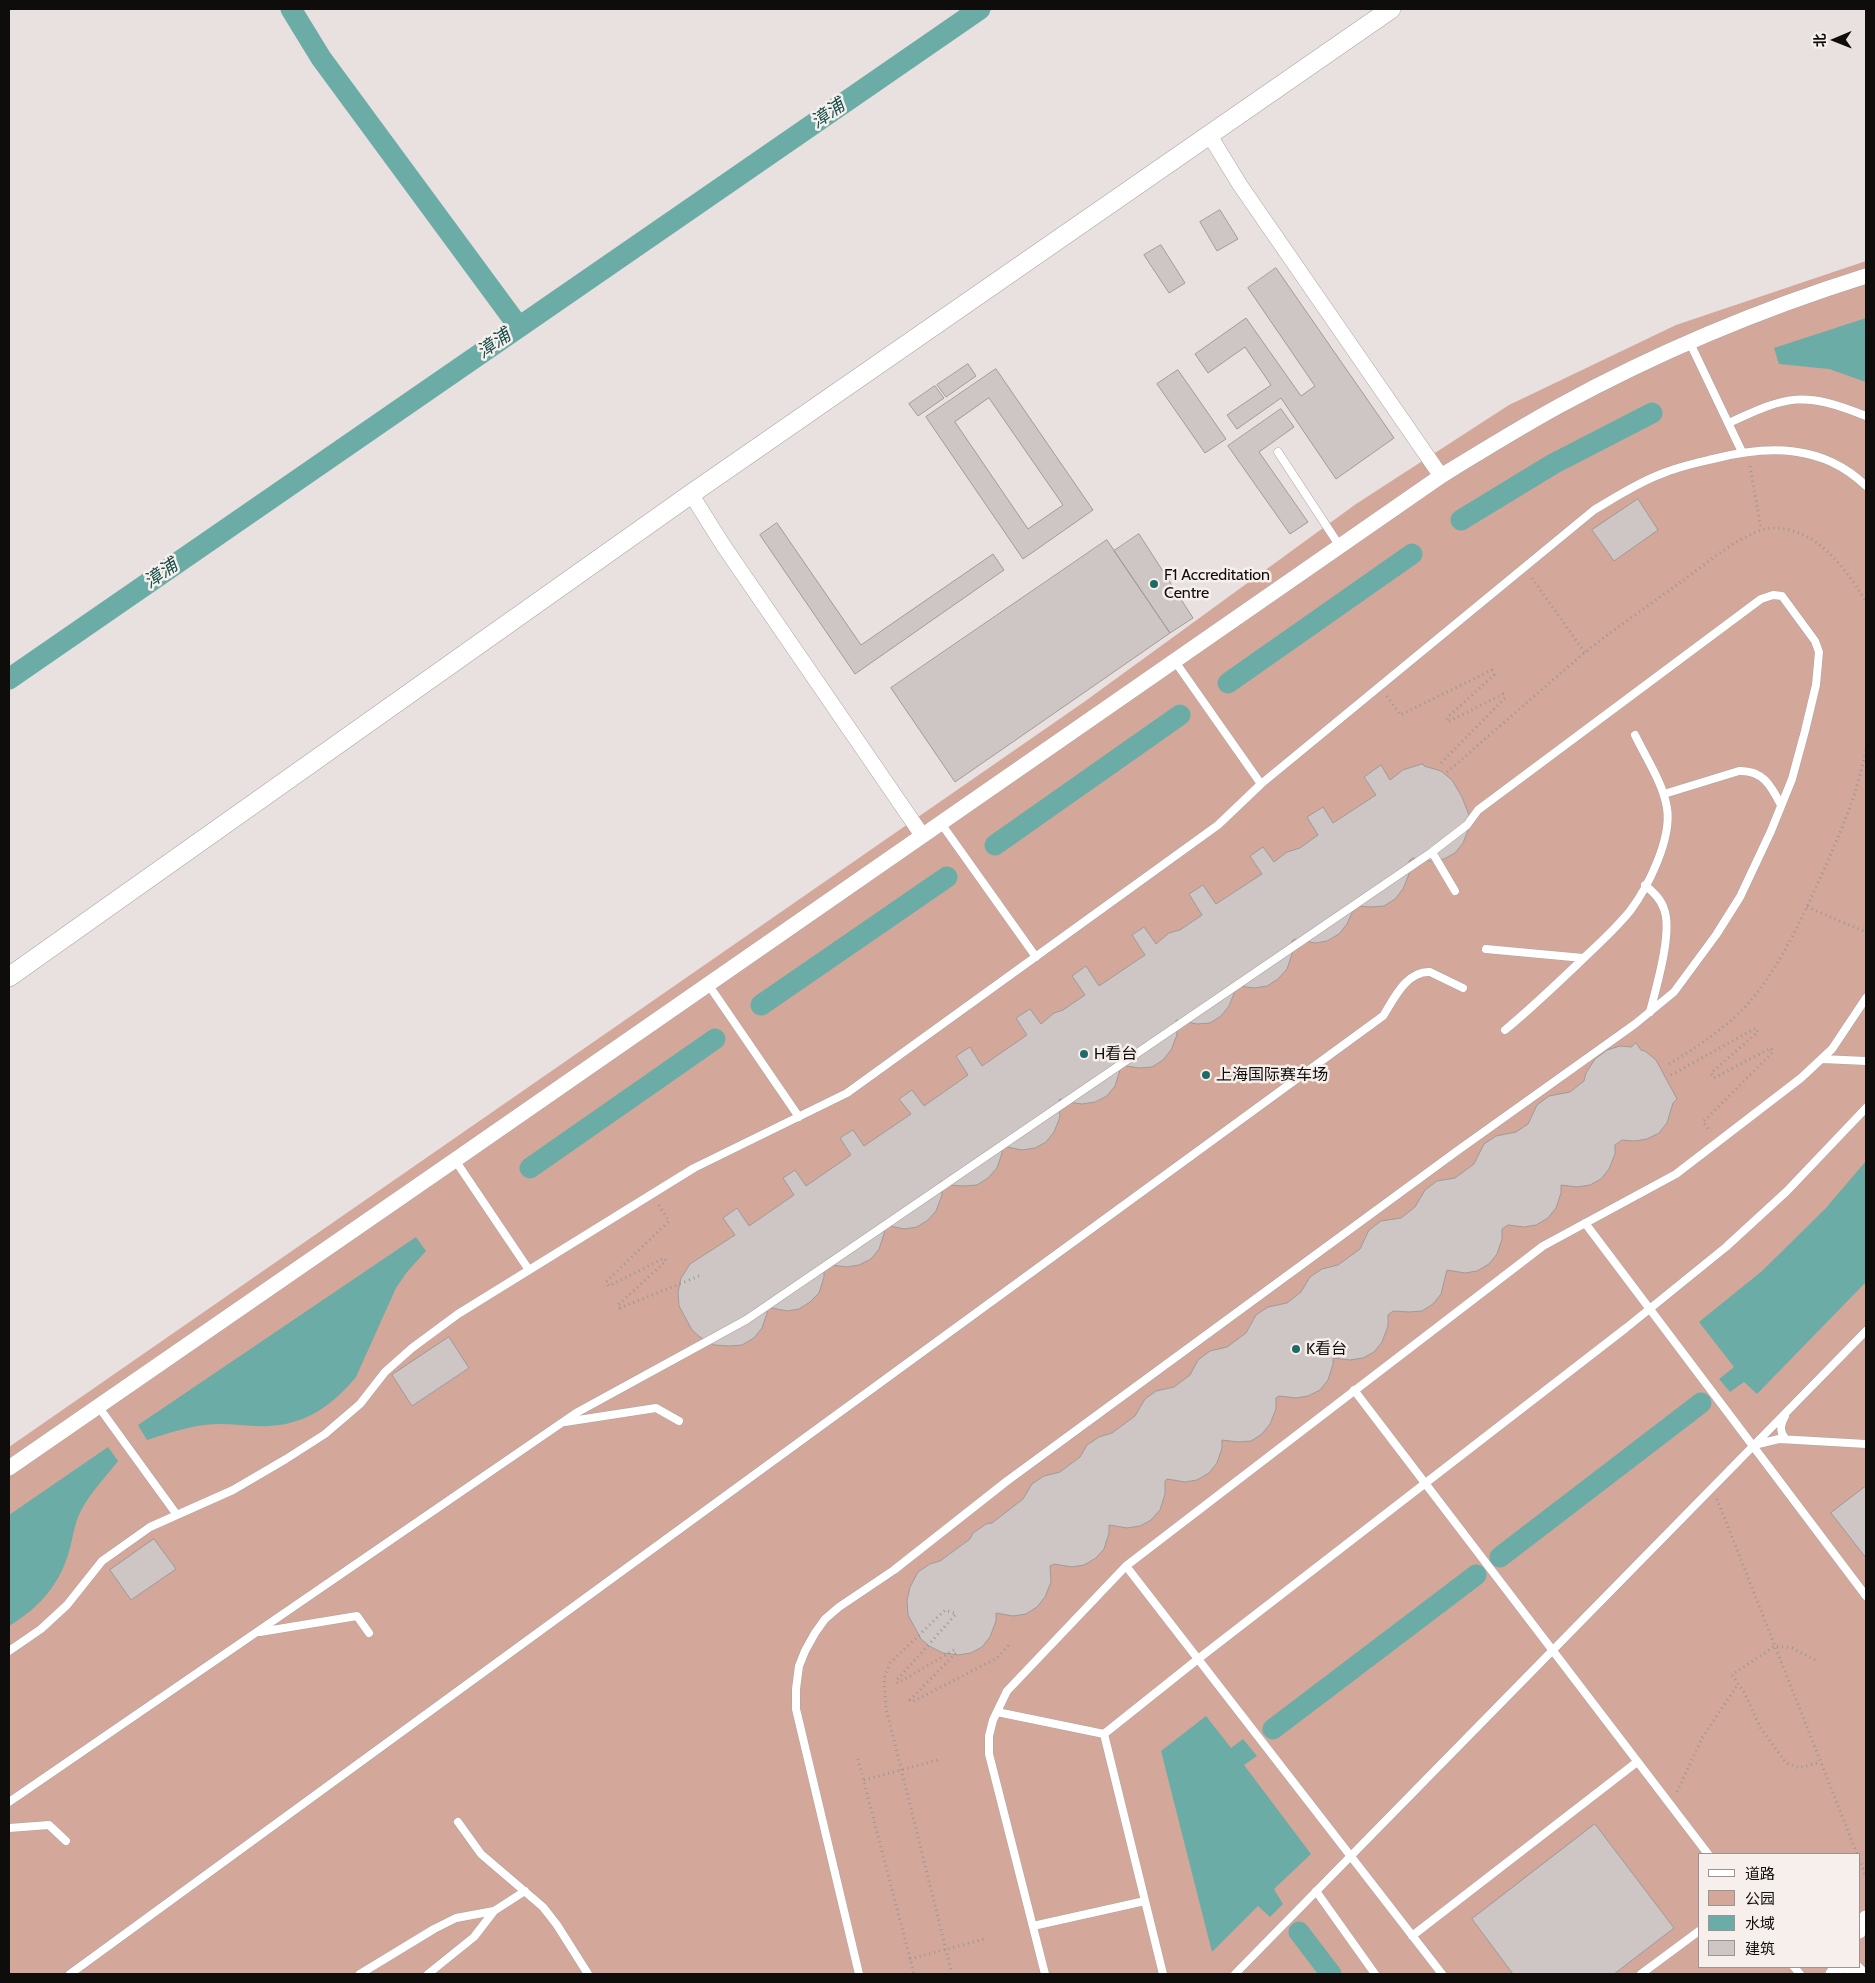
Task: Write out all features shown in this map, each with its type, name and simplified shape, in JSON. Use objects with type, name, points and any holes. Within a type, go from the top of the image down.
[{"type":"street","points":[[9,976],[691,494],[1391,9]]},
{"type":"street","points":[[1210,136],[1240,184],[1442,476]]},
{"type":"street","points":[[9,1468],[1339,545],[1442,476],[1558,406],[1650,361],[1764,312],[1866,276]]},
{"type":"street","points":[[691,494],[723,545],[922,835]]},
{"type":"street","points":[[9,973],[27,964]]},
{"type":"street","points":[[1860,1929],[1866,1918]]},
{"type":"lane","points":[[1690,343],[1742,452]]},
{"type":"lane","points":[[1729,423],[1763,407],[1793,399],[1823,401],[1866,416]]},
{"type":"lane","points":[[9,1651],[41,1629],[67,1605],[102,1561],[150,1527],[233,1490],[325,1434],[360,1404],[385,1372],[412,1348],[458,1314],[694,1168],[847,1093],[1036,957],[1218,825],[1261,784],[1594,510],[1629,489],[1662,473],[1742,452],[1773,449],[1803,453],[1828,460],[1854,474],[1866,486]]},
{"type":"lane","points":[[1278,452],[1339,545]]},
{"type":"lane","points":[[9,1802],[563,1422],[610,1394],[746,1320],[1432,852],[1467,825],[1478,810],[1761,599],[1773,594],[1782,596],[1815,641],[1819,652],[1816,685],[1805,731],[1792,778],[1771,831],[1740,897],[1716,935],[1674,992],[1650,1012],[1015,1475],[894,1570],[839,1607],[815,1632],[799,1666],[796,1709],[859,1974]]},
{"type":"lane","points":[[1174,660],[1261,784]]},
{"type":"lane","points":[[1505,1030],[1547,994],[1630,910],[1659,856],[1666,835],[1667,809],[1664,794],[1634,735]]},
{"type":"lane","points":[[1664,794],[1739,771],[1745,771],[1768,780],[1781,805]]},
{"type":"lane","points":[[940,822],[1036,957]]},
{"type":"lane","points":[[1432,852],[1455,891]]},
{"type":"lane","points":[[1645,884],[1656,894],[1665,913],[1663,963],[1650,1012]]},
{"type":"lane","points":[[1486,949],[1583,958]]},
{"type":"lane","points":[[70,1974],[1383,1016],[1400,989],[1414,976],[1430,972],[1464,988]]},
{"type":"lane","points":[[708,984],[799,1117]]},
{"type":"lane","points":[[1045,1974],[989,1754],[989,1736],[997,1712],[1008,1691],[1126,1566],[1543,1246],[1676,1174],[1801,1078],[1822,1059],[1832,1049],[1866,998]]},
{"type":"lane","points":[[1822,1059],[1866,1061]]},
{"type":"lane","points":[[1104,1734],[1650,1309],[1726,1247],[1787,1191],[1866,1108]]},
{"type":"lane","points":[[455,1160],[528,1270]]},
{"type":"lane","points":[[1585,1223],[1866,1596]]},
{"type":"lane","points":[[1235,1974],[1866,1331]]},
{"type":"lane","points":[[1354,1390],[1707,1853]]},
{"type":"lane","points":[[98,1406],[177,1515]]},
{"type":"lane","points":[[563,1422],[656,1408],[679,1421]]},
{"type":"lane","points":[[1786,1439],[1781,1427],[1787,1411]]},
{"type":"lane","points":[[1753,1446],[1769,1440],[1786,1439],[1866,1444]]},
{"type":"lane","points":[[1126,1566],[1442,1974]]},
{"type":"lane","points":[[258,1632],[357,1616],[369,1633]]},
{"type":"lane","points":[[997,1712],[1104,1734]]},
{"type":"lane","points":[[1104,1734],[1163,1974]]},
{"type":"lane","points":[[1412,1936],[1637,1762]]},
{"type":"lane","points":[[458,1822],[480,1854],[525,1891],[550,1915],[588,1974]]},
{"type":"lane","points":[[9,1828],[49,1825],[66,1841]]},
{"type":"lane","points":[[428,1974],[474,1937],[494,1911],[525,1891]]},
{"type":"lane","points":[[1316,1891],[1375,1974]]},
{"type":"lane","points":[[1033,1926],[1145,1901]]},
{"type":"lane","points":[[360,1974],[413,1941],[456,1918],[494,1911]]},
{"type":"lane","points":[[1641,1974],[1698,1932]]},
{"type":"path","points":[[1752,469],[1761,530]]},
{"type":"path","points":[[1447,772],[1585,653],[1729,548],[1761,530],[1786,529],[1799,532],[1811,538],[1837,562],[1866,601]]},
{"type":"path","points":[[1524,568],[1585,653]]},
{"type":"path","points":[[1380,686],[1400,715],[1492,670],[1494,675],[1447,718],[1448,722],[1503,694],[1506,698],[1441,763]]},
{"type":"path","points":[[1669,1064],[1701,1045],[1746,1006],[1768,977],[1825,868],[1853,800],[1866,750]]},
{"type":"path","points":[[1806,907],[1866,932]]},
{"type":"path","points":[[1671,1075],[1756,1028],[1758,1032],[1711,1073],[1714,1078],[1771,1048],[1773,1052],[1703,1122],[1718,1141]]},
{"type":"path","points":[[652,1194],[668,1221],[606,1282],[608,1286],[664,1258],[666,1261],[618,1305],[620,1308],[698,1276]]},
{"type":"path","points":[[1712,1487],[1857,1853]]},
{"type":"path","points":[[952,1974],[884,1698],[884,1678],[890,1663],[945,1610],[956,1614],[896,1681],[898,1683],[954,1650],[956,1653],[910,1700],[912,1702],[997,1658],[1010,1644]]},
{"type":"path","points":[[1815,1660],[1792,1648],[1775,1646],[1732,1675],[1745,1694],[1760,1727],[1786,1763],[1799,1768],[1820,1762]]},
{"type":"path","points":[[1671,1806],[1702,1738],[1738,1684]]},
{"type":"path","points":[[858,1759],[914,1974]]},
{"type":"path","points":[[864,1780],[938,1760]]},
{"type":"path","points":[[1860,1862],[1866,1878]]},
{"type":"path","points":[[910,1959],[984,1939]]},
{"type":"green space","name":"上海国际赛车场","points":[[1866,261],[1866,1974],[9,1974],[9,1447],[1084,702],[1356,504],[1509,405],[1676,325]]},
{"type":"water","points":[[1866,318],[1866,382],[1829,369],[1779,364],[1774,348]]},
{"type":"water","points":[[1866,1161],[1866,1282],[1757,1394],[1744,1382],[1730,1392],[1719,1379],[1734,1367],[1699,1322],[1762,1271],[1825,1209]]},
{"type":"water","points":[[416,1237],[426,1251],[407,1272],[396,1288],[356,1377],[328,1405],[306,1417],[281,1425],[209,1424],[182,1429],[147,1440],[138,1425]]},
{"type":"water","points":[[108,1447],[118,1461],[82,1509],[76,1522],[67,1558],[58,1579],[37,1605],[9,1626],[9,1515]]},
{"type":"water","points":[[1206,1716],[1231,1748],[1243,1739],[1257,1756],[1244,1765],[1311,1854],[1274,1889],[1283,1904],[1270,1917],[1258,1906],[1212,1952],[1161,1751]]},
{"type":"building","points":[[1220,210],[1238,239],[1217,251],[1200,222]]},
{"type":"building","points":[[1161,245],[1185,283],[1169,293],[1144,255]]},
{"type":"building","points":[[1276,268],[1394,438],[1336,479],[1281,398],[1237,429],[1227,415],[1271,385],[1245,347],[1208,373],[1195,354],[1246,318],[1301,396],[1315,386],[1248,288]]},
{"type":"building","points":[[968,364],[976,376],[946,397],[937,385]]},
{"type":"building","points":[[996,369],[1093,510],[1023,559],[926,417]],"holes":[[[989,398],[1063,505],[1028,529],[955,422]]]},
{"type":"building","points":[[1178,370],[1226,439],[1205,453],[1157,384]]},
{"type":"building","points":[[935,386],[944,398],[918,416],[909,404]]},
{"type":"building","points":[[1281,409],[1294,427],[1259,452],[1308,522],[1290,534],[1228,446]]},
{"type":"building","points":[[1638,499],[1658,530],[1614,561],[1592,530]]},
{"type":"building","points":[[777,523],[861,645],[993,554],[1004,570],[855,674],[760,535]]},
{"type":"building","name":"F1 Accreditation Centre","points":[[1139,534],[1193,618],[1170,633],[1114,551]]},
{"type":"building","points":[[1107,540],[1170,633],[955,782],[891,688]]},
{"type":"building","name":"H看台","points":[[1423,764],[1424,766],[1441,771],[1452,780],[1462,797],[1469,815],[1469,828],[1463,843],[1455,853],[1444,859],[1431,861],[1413,858],[1409,861],[1409,874],[1403,889],[1395,899],[1384,906],[1355,906],[1347,924],[1339,934],[1327,941],[1315,943],[1295,939],[1292,941],[1292,954],[1287,969],[1278,979],[1267,986],[1254,988],[1239,986],[1229,1006],[1221,1016],[1210,1023],[1197,1024],[1176,1020],[1177,1035],[1171,1050],[1163,1060],[1152,1067],[1139,1068],[1120,1065],[1115,1086],[1107,1096],[1095,1102],[1082,1104],[1059,1100],[1060,1117],[1054,1132],[1046,1142],[1035,1148],[1022,1150],[1002,1146],[1002,1153],[997,1168],[988,1178],[977,1185],[949,1185],[941,1181],[942,1195],[936,1211],[928,1220],[917,1227],[904,1229],[885,1225],[879,1249],[871,1259],[859,1265],[847,1267],[824,1262],[824,1277],[819,1293],[799,1309],[787,1311],[767,1307],[762,1328],[754,1338],[742,1345],[714,1345],[692,1330],[679,1306],[678,1292],[681,1278],[690,1264],[735,1235],[723,1218],[737,1208],[749,1226],[794,1195],[783,1178],[795,1170],[806,1186],[851,1155],[840,1138],[853,1130],[864,1146],[911,1114],[899,1099],[912,1090],[924,1106],[968,1075],[956,1056],[970,1047],[982,1066],[1027,1035],[1016,1018],[1030,1009],[1041,1024],[1054,1013],[1063,1010],[1085,995],[1072,976],[1086,966],[1099,986],[1145,955],[1132,935],[1144,927],[1156,944],[1169,933],[1180,930],[1202,915],[1189,894],[1203,885],[1216,904],[1262,874],[1250,856],[1263,847],[1274,862],[1287,852],[1300,848],[1318,835],[1307,817],[1323,807],[1333,823],[1376,795],[1364,777],[1381,765],[1390,780],[1403,770]]},
{"type":"building","name":"K看台","points":[[1636,1043],[1641,1050],[1656,1060],[1677,1099],[1673,1103],[1667,1123],[1659,1133],[1647,1139],[1635,1141],[1622,1140],[1615,1145],[1615,1154],[1609,1169],[1601,1179],[1590,1185],[1577,1187],[1561,1185],[1561,1193],[1556,1208],[1548,1218],[1536,1225],[1524,1227],[1508,1225],[1502,1229],[1502,1239],[1497,1254],[1489,1264],[1477,1271],[1465,1273],[1447,1270],[1441,1294],[1433,1304],[1422,1311],[1393,1311],[1388,1315],[1388,1326],[1382,1342],[1374,1352],[1363,1358],[1350,1360],[1333,1358],[1328,1380],[1320,1390],[1308,1396],[1296,1398],[1279,1396],[1276,1398],[1276,1409],[1270,1424],[1262,1434],[1251,1441],[1222,1440],[1222,1448],[1217,1463],[1209,1473],[1197,1480],[1185,1482],[1167,1479],[1165,1481],[1165,1494],[1160,1510],[1151,1520],[1140,1526],[1127,1528],[1109,1525],[1109,1533],[1104,1549],[1096,1558],[1084,1565],[1072,1567],[1054,1564],[1050,1566],[1051,1582],[1045,1597],[1037,1607],[1026,1614],[1013,1616],[996,1613],[996,1621],[990,1637],[982,1647],[971,1653],[958,1655],[943,1653],[929,1646],[921,1639],[908,1615],[907,1600],[910,1587],[918,1572],[930,1564],[940,1561],[970,1539],[973,1533],[986,1524],[992,1523],[1023,1499],[1032,1484],[1044,1476],[1060,1472],[1080,1457],[1087,1445],[1099,1437],[1112,1433],[1135,1416],[1145,1399],[1156,1391],[1174,1387],[1190,1375],[1198,1360],[1210,1351],[1227,1347],[1246,1333],[1256,1315],[1268,1307],[1287,1303],[1301,1292],[1310,1277],[1322,1269],[1338,1265],[1360,1249],[1369,1230],[1381,1221],[1401,1218],[1415,1207],[1425,1190],[1437,1181],[1455,1178],[1474,1164],[1484,1144],[1496,1136],[1516,1132],[1528,1124],[1537,1105],[1549,1096],[1570,1092],[1584,1081],[1586,1073],[1595,1059],[1607,1050],[1620,1046],[1631,1047]]},
{"type":"building","points":[[449,1337],[469,1368],[412,1406],[392,1375]]},
{"type":"building","points":[[1866,1486],[1866,1558],[1831,1513]]},
{"type":"building","points":[[154,1539],[176,1569],[131,1600],[110,1570]]},
{"type":"building","points":[[1595,1824],[1674,1928],[1614,1974],[1513,1974],[1472,1919]]},
{"type":"waterway","points":[[291,9],[321,58],[519,327]]},
{"type":"waterway","name":"漳浦","points":[[9,679],[980,9]]},
{"type":"waterway","points":[[1461,520],[1553,464],[1652,413]]},
{"type":"waterway","points":[[1228,683],[1412,554]]},
{"type":"waterway","points":[[995,845],[1180,715]]},
{"type":"waterway","points":[[761,1005],[947,877]]},
{"type":"waterway","points":[[530,1168],[715,1039]]},
{"type":"waterway","points":[[1500,1557],[1701,1403]]},
{"type":"waterway","points":[[1273,1729],[1476,1575]]},
{"type":"waterway","points":[[1299,1932],[1331,1974]]},
{"type":"place","name":"F1 Accreditation Centre","points":[[1154,584]]},
{"type":"place","name":"H看台","points":[[1084,1054]]},
{"type":"place","name":"上海国际赛车场","points":[[1206,1075]]},
{"type":"place","name":"K看台","points":[[1296,1349]]}]
